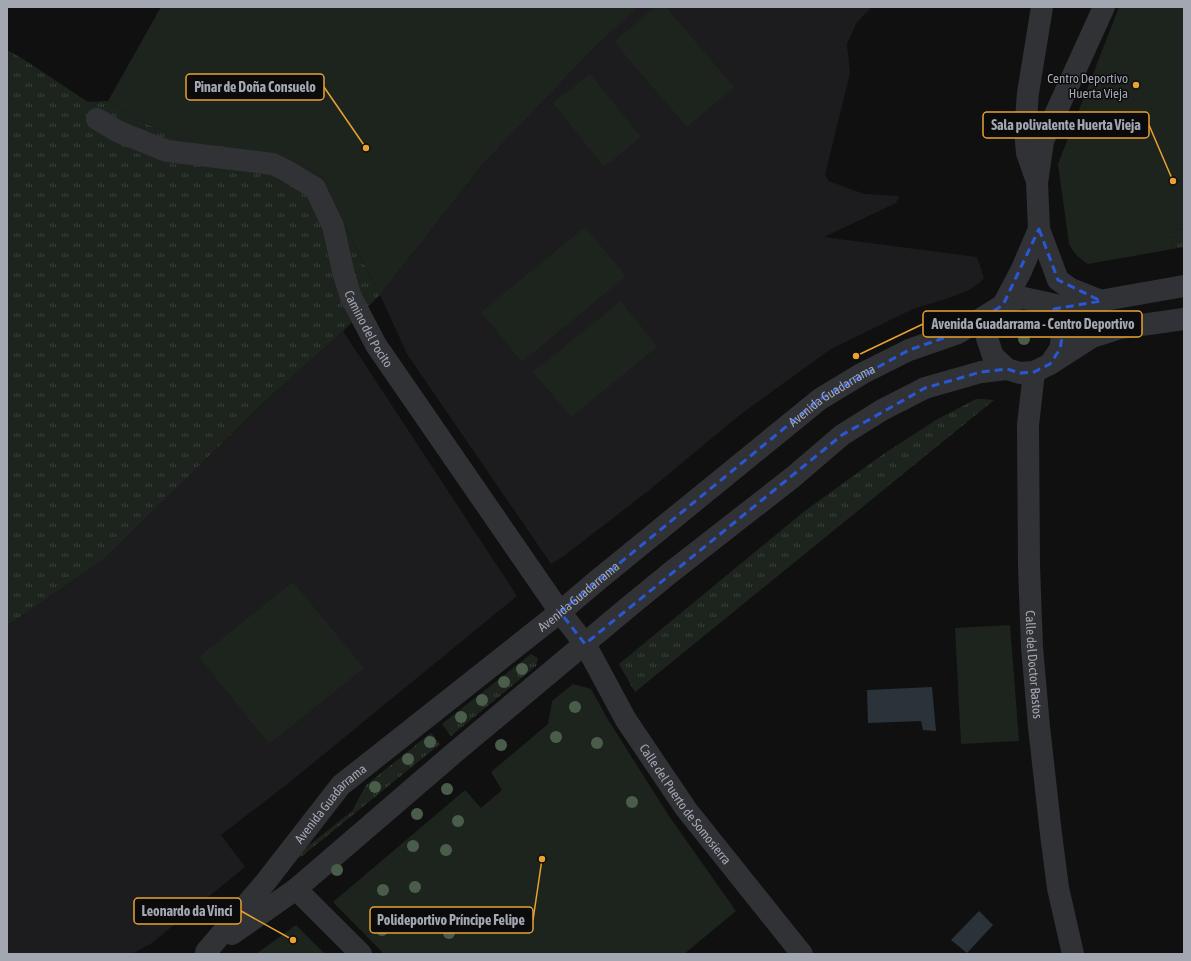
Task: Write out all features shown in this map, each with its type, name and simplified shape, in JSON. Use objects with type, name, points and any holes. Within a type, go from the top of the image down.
[{"type":"street","points":[[1037,183],[1027,153],[1025,131],[1028,93],[1042,7]]},
{"type":"street","points":[[1100,301],[1071,289],[1058,280],[1039,229],[1037,183],[1043,140],[1104,7]]},
{"type":"street","name":"Camino del Pocito","points":[[97,119],[119,132],[167,151],[273,164],[315,188],[333,226],[344,275],[351,297],[376,345],[560,612],[585,644]]},
{"type":"street","points":[[1039,229],[1024,266],[1002,306],[991,320],[987,338],[993,356],[1007,369],[1020,373],[1042,368],[1092,337],[1120,328],[1184,319]]},
{"type":"street","points":[[1002,306],[1013,300],[1024,298],[1065,307],[1184,286]]},
{"type":"street","points":[[1042,368],[1060,349],[1063,331],[1057,315],[1044,302]]},
{"type":"street","name":"Avenida Guadarrama","points":[[205,953],[264,884],[341,785],[560,612],[820,400],[863,373],[909,350],[958,333],[1002,306]]},
{"type":"street","name":"Calle del Doctor Bastos","points":[[1042,368],[1028,425],[1029,566],[1032,647],[1038,727],[1058,888],[1073,954]]},
{"type":"street","name":"Avenida Guadarrama","points":[[205,953],[296,889],[454,753],[670,573],[793,477],[842,435],[882,410],[925,388],[981,372],[1007,369]]},
{"type":"street","name":"Calle del Puerto de Somosierra","points":[[585,644],[626,720],[686,810],[802,954]]},
{"type":"street","points":[[296,889],[361,954]]},
{"type":"highlighted area","points":[[1039,229],[1058,280],[1101,301],[1054,309],[1063,331],[1060,349],[1050,364],[1034,372],[1020,373],[1007,369],[981,372],[925,388],[842,435],[585,644],[560,612],[820,399],[909,350],[958,333],[1003,305]]},
{"type":"shaded area","points":[[637,7],[872,7],[857,22],[847,44],[850,73],[825,175],[829,181],[864,194],[899,196],[896,203],[824,237],[977,257],[984,278],[969,290],[913,309],[831,349],[741,414],[648,491],[564,556],[551,564],[407,354],[380,295],[483,164],[597,45]]},
{"type":"shaded area","points":[[343,331],[517,596],[290,782],[221,835],[245,867],[152,943],[132,954],[7,954],[7,626],[104,559],[264,402]]},
{"type":"shaded area","points":[[932,687],[936,731],[923,730],[921,721],[868,723],[867,690]]},
{"type":"shaded area","points":[[979,911],[993,925],[967,953],[951,940]]},
{"type":"green space","points":[[161,7],[638,7],[597,45],[483,164],[380,295],[344,224],[323,178],[303,164],[279,156],[191,141],[149,125],[108,101]]},
{"type":"green space","points":[[655,7],[666,7],[734,87],[687,127],[614,42]]},
{"type":"green space","name":"Centro Deportivo Huerta Vieja","points":[[1119,7],[1184,7],[1184,228],[1171,231],[1173,249],[1088,264],[1077,256],[1069,244],[1058,164]]},
{"type":"green space","points":[[7,50],[88,102],[108,101],[149,125],[276,155],[303,164],[323,178],[344,224],[380,295],[343,331],[264,402],[104,559],[7,626]]},
{"type":"green space","points":[[590,74],[641,137],[604,167],[553,103]]},
{"type":"green space","points":[[585,227],[626,276],[522,362],[481,312]]},
{"type":"green space","points":[[1184,228],[1184,247],[1173,249],[1171,231]]},
{"type":"green space","points":[[621,301],[657,347],[571,417],[533,372]]},
{"type":"green space","points":[[976,399],[994,400],[635,692],[619,664],[806,510],[885,453],[936,420]]},
{"type":"green space","points":[[293,582],[364,668],[269,744],[199,657]]},
{"type":"green space","points":[[1010,625],[1019,741],[961,744],[955,628]]},
{"type":"green space","points":[[531,654],[538,658],[536,666],[451,736],[442,724]]},
{"type":"green space","points":[[573,684],[591,689],[607,718],[669,816],[736,911],[684,954],[384,954],[333,902],[465,790],[481,808],[502,790],[491,772],[548,724],[552,701]]},
{"type":"green space","points":[[431,733],[440,744],[301,857],[298,854],[352,811],[366,785]]},
{"type":"green space","points":[[296,925],[325,954],[256,954]]},
{"type":"place","name":"Centro Deportivo Huerta Vieja","points":[[1136,85]]},
{"type":"place","name":"Pinar de Doña Consuelo","points":[[366,148]]},
{"type":"place","name":"Sala polivalente Huerta Vieja","points":[[1173,181]]},
{"type":"place","name":"Avenida Guadarrama - Centro Deportivo","points":[[856,356]]},
{"type":"place","name":"Polideportivo Príncipe Felipe","points":[[542,859]]},
{"type":"place","name":"Leonardo da Vinci","points":[[293,940]]}]
